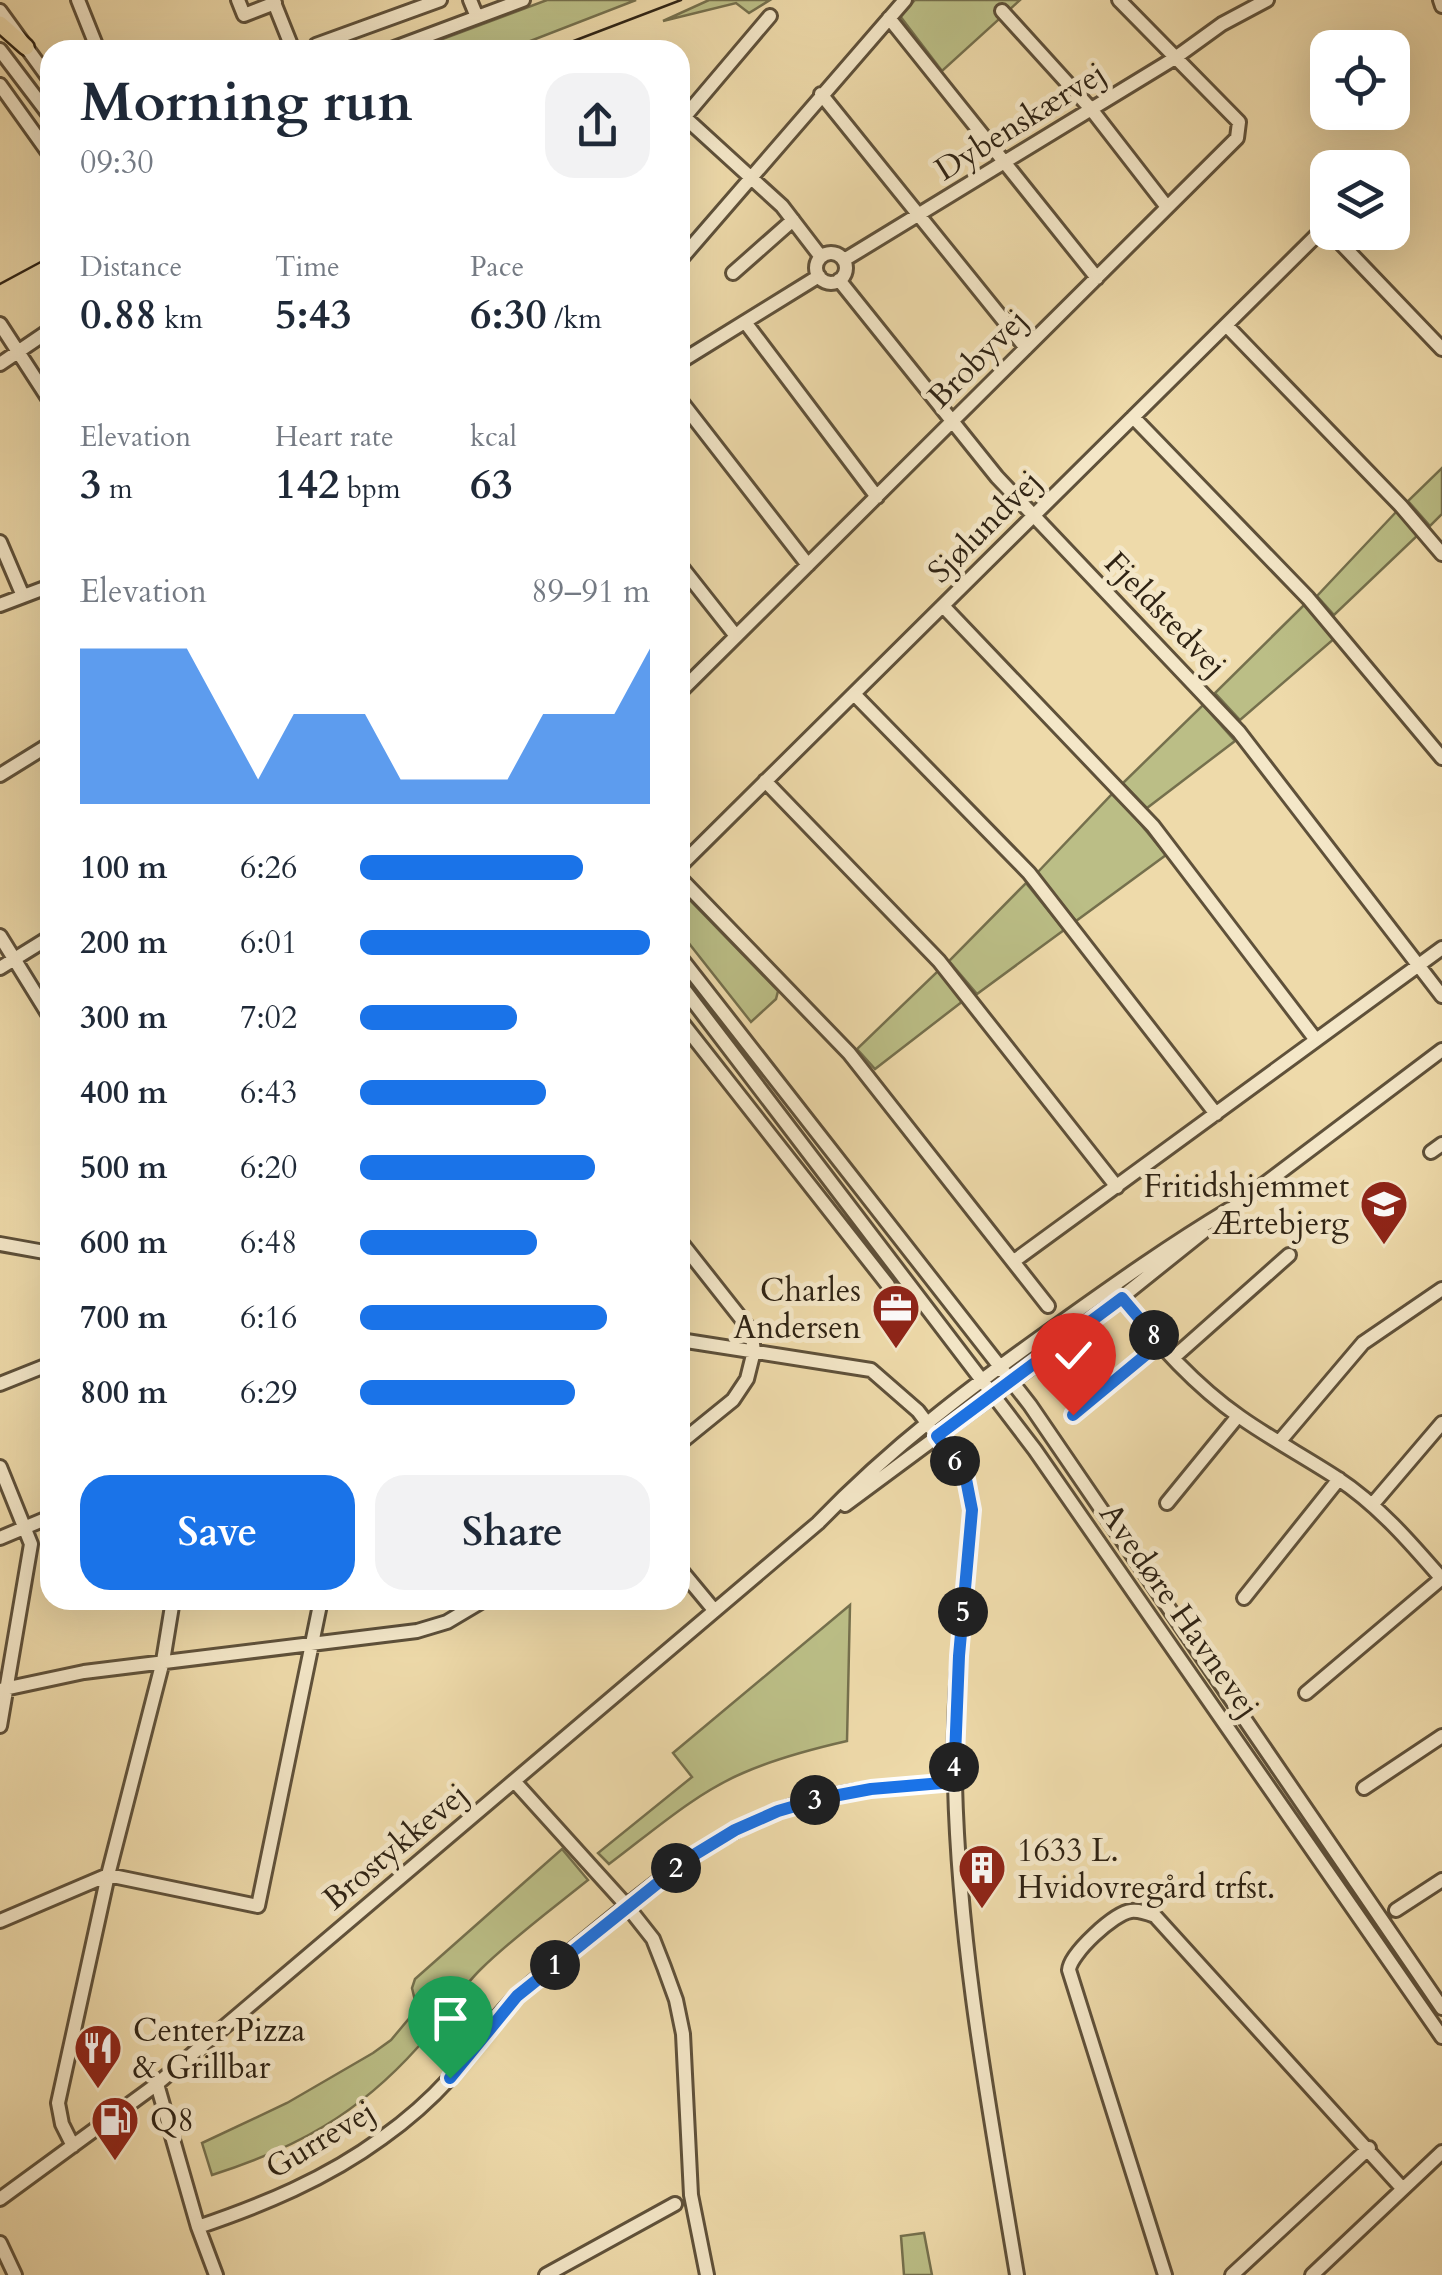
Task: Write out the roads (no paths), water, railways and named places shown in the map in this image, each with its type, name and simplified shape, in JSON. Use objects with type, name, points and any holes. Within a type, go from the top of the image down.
[{"type":"main road","points":[[0,24],[26,46]]},
{"type":"street","points":[[78,0],[94,40]]},
{"type":"street","points":[[238,0],[244,15],[274,2],[289,40]]},
{"type":"street","points":[[332,40],[440,0]]},
{"type":"street","points":[[470,0],[476,17]]},
{"type":"street","points":[[415,40],[524,0]]},
{"type":"street","points":[[690,248],[905,0]]},
{"type":"street","points":[[1118,0],[1175,58]]},
{"type":"street","name":"Dybenskærvej","points":[[1222,24],[1247,0]]},
{"type":"street","name":"Dybenskærvej","points":[[844,260],[1175,58],[1222,24],[1267,0]]},
{"type":"street","points":[[1002,11],[1092,109],[1167,208]]},
{"type":"street","points":[[0,12],[40,66]]},
{"type":"street","points":[[690,108],[770,16]]},
{"type":"street","points":[[889,18],[1097,278]]},
{"type":"street","points":[[0,50],[40,103]]},
{"type":"street","name":"Brobyvej","points":[[690,682],[1238,138],[1238,122],[1175,58]]},
{"type":"street","points":[[1,88],[40,141]]},
{"type":"street","points":[[821,94],[1026,348]]},
{"type":"street","points":[[690,125],[752,176],[821,257]]},
{"type":"street","points":[[733,273],[793,220]]},
{"type":"street","name":"Sjølundvej","points":[[690,856],[1310,244]]},
{"type":"street","points":[[1348,250],[1442,349]]},
{"type":"street","points":[[832,253],[844,260],[846,270],[839,280],[826,282],[819,276],[816,266],[821,257],[832,253]]},
{"type":"street","points":[[690,356],[819,276]]},
{"type":"street","name":"Fjeldstedvej","points":[[839,280],[1032,516],[1240,732],[1442,996]]},
{"type":"street","points":[[745,322],[876,497]]},
{"type":"street","points":[[0,324],[40,386]]},
{"type":"street","points":[[1226,324],[1442,554]]},
{"type":"street","points":[[0,364],[40,337]]},
{"type":"street","points":[[690,413],[808,564]]},
{"type":"street","points":[[1133,417],[1308,598],[1442,758]]},
{"type":"street","points":[[0,542],[23,596]]},
{"type":"street","points":[[690,578],[736,636]]},
{"type":"street","points":[[0,606],[40,590]]},
{"type":"street","points":[[943,606],[1153,826],[1316,1040]]},
{"type":"street","points":[[854,694],[1030,873],[1216,1114]]},
{"type":"street","points":[[0,775],[40,750]]},
{"type":"street","points":[[766,782],[939,961],[1116,1187]]},
{"type":"street","points":[[690,888],[849,1053],[1048,1306]]},
{"type":"street","points":[[0,936],[40,1002]]},
{"type":"street","points":[[0,968],[40,943]]},
{"type":"street","points":[[1014,1261],[1442,948]]},
{"type":"street","name":"Avedøre Havnevej","points":[[690,971],[999,1366],[1083,1481],[1375,1915],[1442,2008]]},
{"type":"street","name":"Avedøre Havnevej","points":[[690,997],[993,1395],[1119,1569],[1380,1952],[1442,2036]]},
{"type":"street","points":[[690,1033],[888,1285]]},
{"type":"street","name":"Brostykkevej","points":[[818,1523],[1122,1298],[1230,1209],[1442,1050]]},
{"type":"street","name":"Brostykkevej","points":[[0,2199],[158,2084],[818,1523],[927,1422],[1112,1285],[1230,1209]]},
{"type":"street","points":[[0,1244],[40,1250]]},
{"type":"street","points":[[690,1254],[751,1332],[754,1351],[747,1380],[734,1400],[690,1435]]},
{"type":"street","points":[[1173,1358],[1289,1255]]},
{"type":"street","points":[[1112,1285],[1173,1358],[1238,1416],[1339,1479],[1372,1506],[1442,1579],[1306,1693]]},
{"type":"street","points":[[1279,1442],[1363,1343],[1442,1288]]},
{"type":"street","points":[[690,1341],[871,1370],[927,1422],[965,1474],[972,1510],[959,1656],[954,1782],[966,1956],[1016,2275]]},
{"type":"street","points":[[1073,1415],[1160,1343]]},
{"type":"street","points":[[0,1384],[40,1368]]},
{"type":"street","points":[[1167,1503],[1238,1416]]},
{"type":"street","points":[[1372,1506],[1442,1423]]},
{"type":"street","points":[[0,1467],[32,1544],[0,1726]]},
{"type":"street","points":[[1244,1598],[1339,1479]]},
{"type":"street","points":[[0,1538],[40,1521]]},
{"type":"street","points":[[690,1581],[714,1610]]},
{"type":"street","points":[[74,2146],[62,2124],[58,2104],[108,1874],[163,1661],[171,1610]]},
{"type":"street","points":[[2,1916],[108,1874],[258,1906],[319,1610]]},
{"type":"street","points":[[4,1690],[84,1672],[417,1632],[467,1610]]},
{"type":"street","points":[[1364,1788],[1442,1736]]},
{"type":"street","points":[[514,1781],[653,1939],[676,2000],[683,2034],[691,2195],[707,2275]]},
{"type":"street","name":"Gurrevej","points":[[198,2226],[292,2190],[347,2162],[382,2138],[450,2078],[517,1996],[689,1858],[735,1830],[778,1811],[871,1789],[954,1782]]},
{"type":"street","points":[[1396,1910],[1442,1880]]},
{"type":"street","points":[[1165,2275],[1068,1970],[1070,1959],[1118,1914],[1138,1911],[1154,1916],[1402,2188]]},
{"type":"street","points":[[158,2084],[216,2275]]},
{"type":"street","points":[[1232,2275],[1369,2148]]},
{"type":"street","points":[[1312,2275],[1441,2154]]},
{"type":"street","points":[[546,2275],[675,2204]]},
{"type":"street","points":[[0,2242],[15,2275]]},
{"type":"tram line","points":[[576,40],[681,0]]},
{"type":"tram line","points":[[0,284],[40,262]]},
{"type":"place","name":"Fritidshjemmet Ærtebjerg","points":[[1384,1246]]},
{"type":"place","name":"Charles Andersen","points":[[896,1350]]},
{"type":"place","name":"1633 L. Hvidovregård trfst.","points":[[982,1910]]},
{"type":"place","name":"Center Pizza & Grillbar","points":[[98,2090]]},
{"type":"place","name":"Q8","points":[[115,2162]]}]
